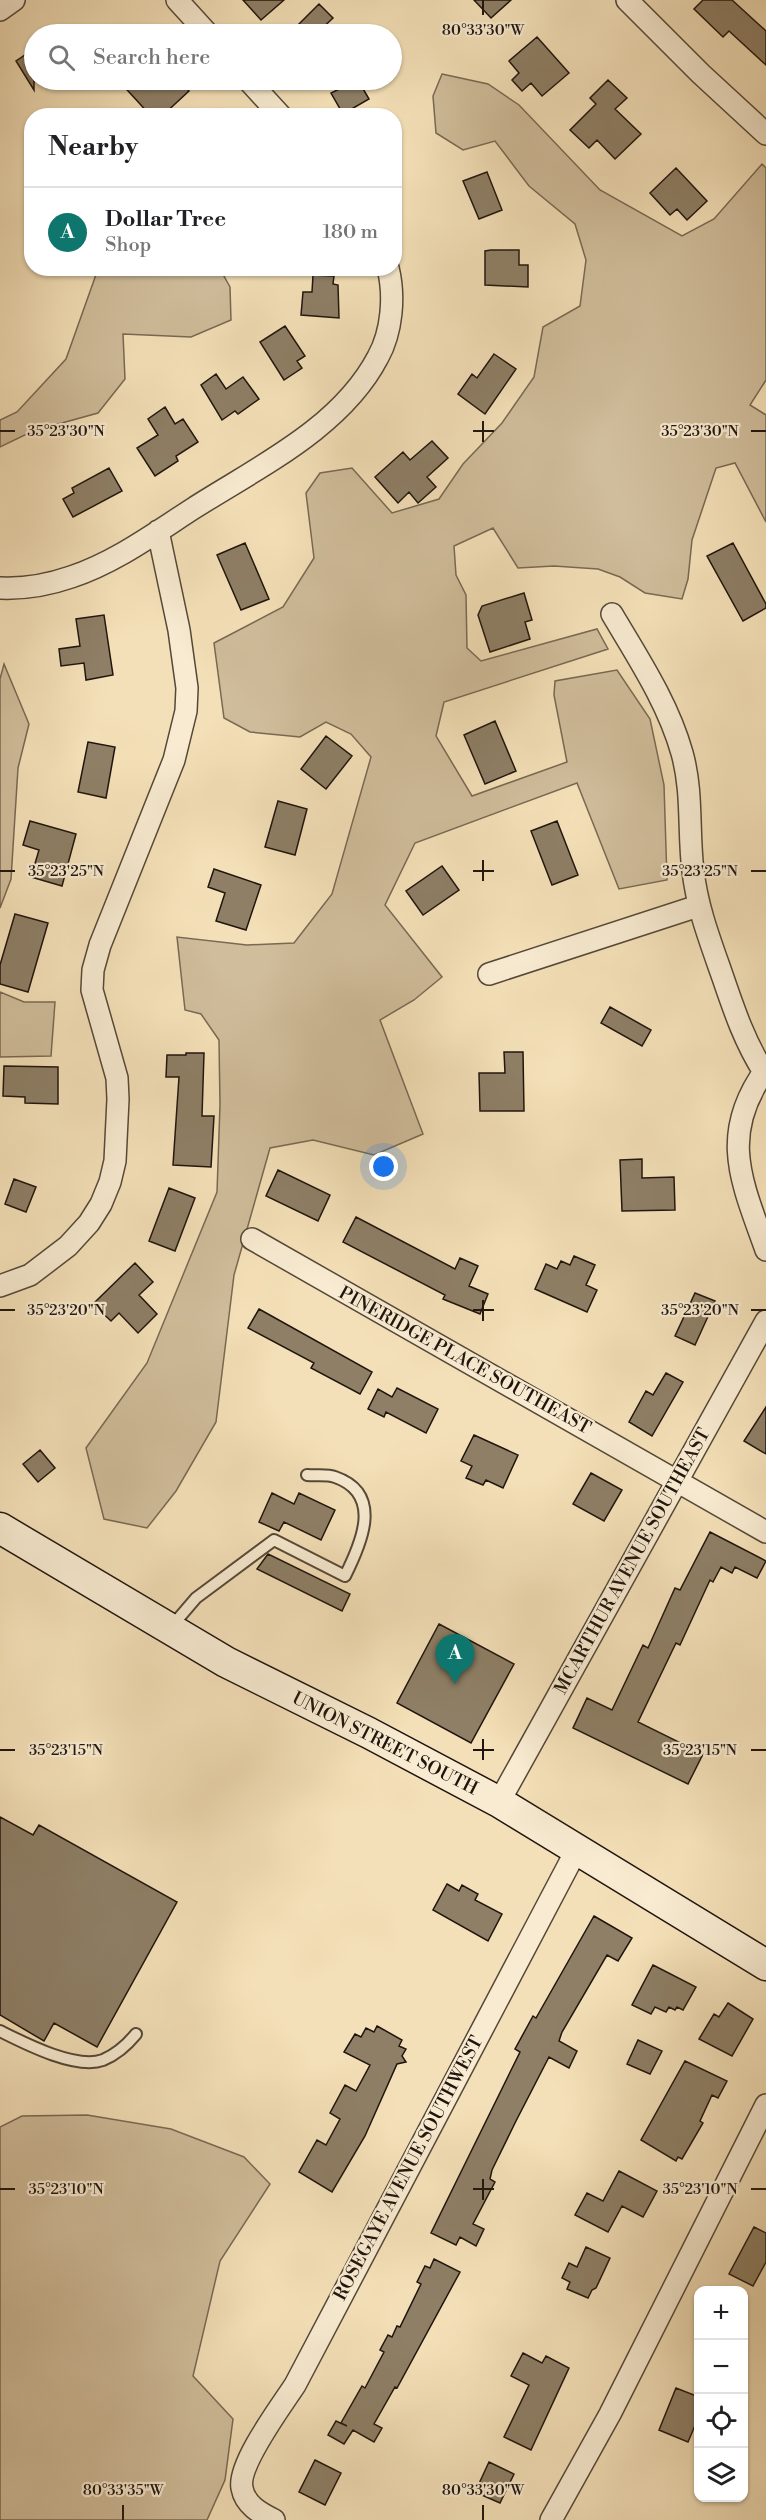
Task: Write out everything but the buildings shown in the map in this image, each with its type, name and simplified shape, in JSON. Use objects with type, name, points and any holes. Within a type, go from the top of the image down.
[{"type":"main road","name":"UNION STREET SOUTH","points":[[0,1528],[226,1662],[369,1733],[499,1802],[766,1965]]},
{"type":"street","points":[[0,10],[15,0]]},
{"type":"street","points":[[177,0],[199,24]]},
{"type":"street","points":[[627,0],[701,75],[766,134]]},
{"type":"street","points":[[257,90],[273,108]]},
{"type":"street","points":[[0,588],[41,586],[73,577],[121,555],[292,446],[322,423],[357,387],[378,357],[386,337],[392,299],[389,276]]},
{"type":"street","points":[[0,1286],[30,1275],[68,1246],[101,1204],[115,1161],[117,1078],[95,1008],[92,990],[93,970],[100,945],[174,760],[186,711],[187,688],[179,630],[158,531]]},
{"type":"street","points":[[612,614],[665,710],[682,753],[691,801],[693,868],[698,906],[739,1024],[750,1050],[765,1071],[742,1114],[738,1165],[766,1250]]},
{"type":"street","points":[[489,974],[698,906]]},
{"type":"street","name":"PINERIDGE PLACE SOUTHEAST","points":[[252,1239],[678,1479],[766,1532]]},
{"type":"street","name":"MCARTHUR AVENUE SOUTHEAST","points":[[499,1802],[766,1320]]},
{"type":"street","name":"ROSEGAYE AVENUE SOUTHWEST","points":[[274,2520],[249,2504],[241,2487],[244,2468],[295,2385],[578,1849]]},
{"type":"street","points":[[551,2520],[610,2414],[766,2104]]},
{"type":"lane","points":[[170,1629],[196,1598],[273,1540],[345,1576],[361,1545],[366,1518],[361,1497],[353,1487],[334,1476],[308,1475]]},
{"type":"lane","points":[[0,2031],[31,2047],[77,2060],[101,2060],[123,2048],[136,2034]]},
{"type":"shaded area","points":[[442,74],[488,84],[519,105],[600,190],[682,236],[714,219],[762,164],[766,168],[766,380],[750,405],[766,415],[766,522],[735,463],[716,468],[692,540],[688,579],[682,599],[645,593],[620,577],[598,569],[554,566],[518,568],[493,528],[454,546],[456,575],[466,595],[467,648],[481,661],[597,629],[608,649],[444,702],[436,736],[472,796],[567,762],[554,695],[555,681],[617,670],[650,719],[664,785],[667,880],[619,889],[577,783],[415,843],[385,905],[442,977],[414,1000],[380,1020],[423,1134],[374,1155],[313,1140],[270,1148],[234,1275],[216,1422],[176,1491],[147,1528],[104,1519],[86,1448],[147,1363],[217,1192],[220,1105],[219,1040],[201,1014],[185,1010],[177,937],[247,945],[294,943],[332,894],[371,757],[351,734],[326,722],[300,737],[250,732],[224,718],[214,643],[283,607],[314,558],[306,493],[320,473],[352,468],[392,513],[439,499],[463,464],[502,423],[534,377],[543,327],[580,306],[586,260],[575,224],[529,186],[495,141],[463,150],[436,133],[433,96]]},
{"type":"shaded area","points":[[96,276],[224,276],[230,287],[231,320],[191,337],[123,334],[125,379],[98,413],[33,431],[0,447],[0,420],[17,412],[66,359]]},
{"type":"shaded area","points":[[4,664],[29,724],[18,768],[11,879],[0,908],[0,679]]},
{"type":"shaded area","points":[[0,992],[24,1002],[55,1002],[51,1056],[0,1057]]},
{"type":"shaded area","points":[[87,2115],[171,2129],[244,2157],[270,2184],[220,2261],[193,2376],[233,2419],[225,2480],[207,2520],[0,2520],[0,2127],[22,2116]]},
{"type":"place","name":"Dollar Tree","points":[[455,1684]]}]
